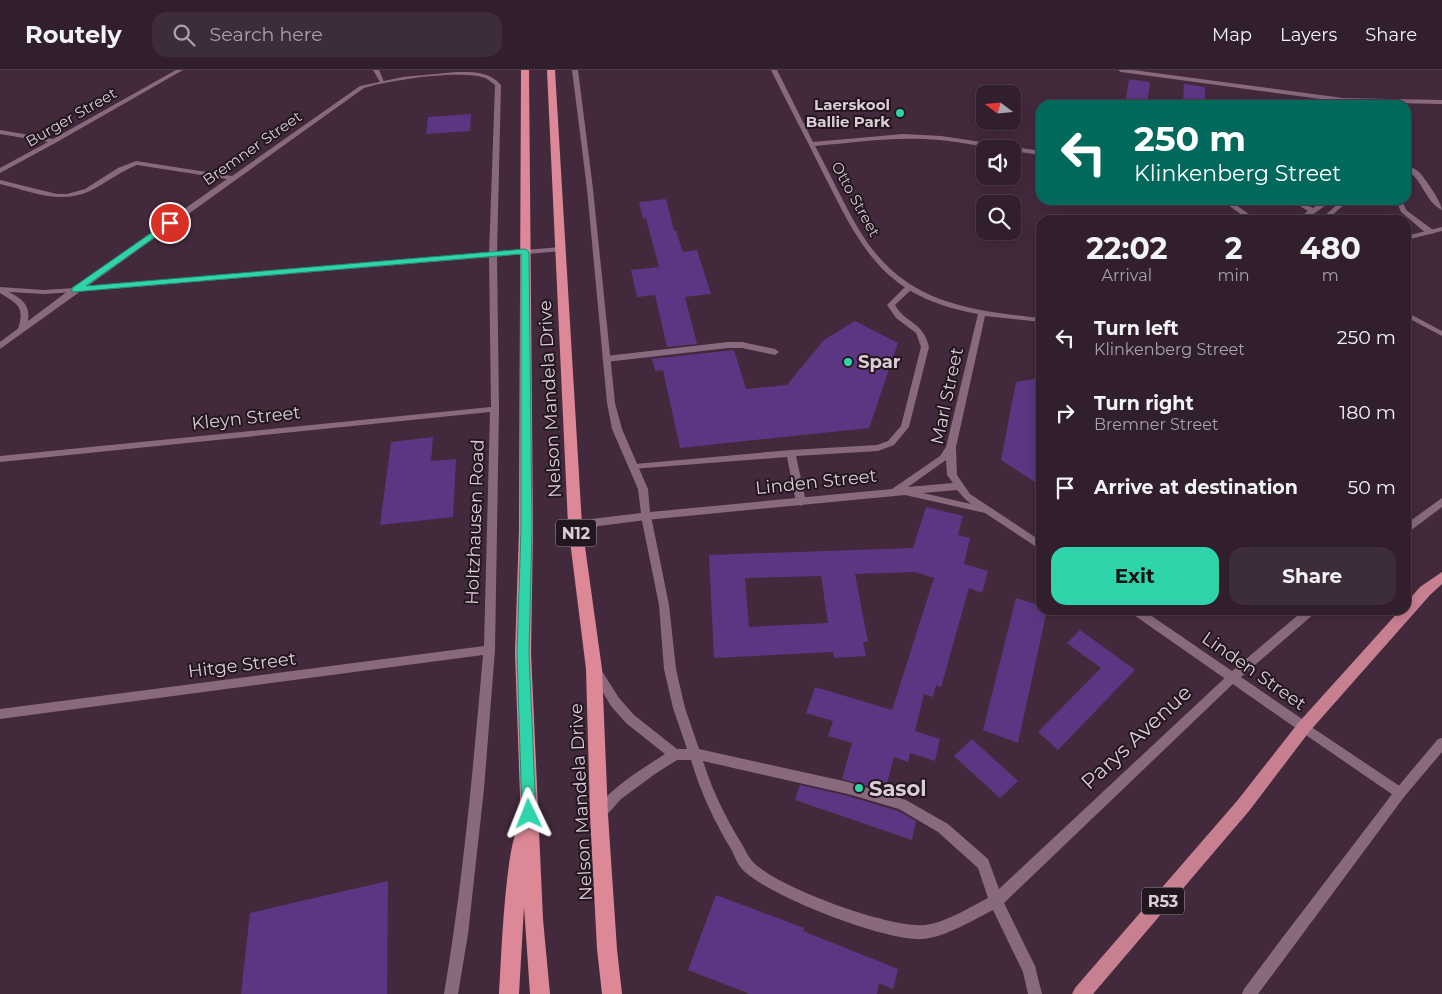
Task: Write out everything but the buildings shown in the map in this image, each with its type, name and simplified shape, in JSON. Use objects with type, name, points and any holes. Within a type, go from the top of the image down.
[{"type":"highway","name":"Nelson Mandela Drive","points":[[525,70],[526,529],[523,653],[529,814],[540,994]]},
{"type":"highway","name":"Nelson Mandela Drive","points":[[551,70],[575,525],[594,669],[599,816],[607,950],[612,994]]},
{"type":"highway","points":[[508,994],[518,858],[529,814]]},
{"type":"main road","name":"R53","points":[[1411,607],[1425,591],[1442,578]]},
{"type":"main road","name":"R53","points":[[1081,994],[1243,806],[1304,727],[1404,615]]},
{"type":"street","name":"Burger Street","points":[[0,171],[180,70]]},
{"type":"street","points":[[376,70],[382,81]]},
{"type":"street","points":[[575,70],[590,189],[611,403],[617,429],[635,467],[642,489],[664,605],[670,669],[679,708],[695,754]]},
{"type":"street","name":"Otto Street","points":[[774,70],[855,229],[872,255],[909,288],[942,302],[982,312],[1036,319]]},
{"type":"street","points":[[1121,70],[1343,100]]},
{"type":"street","name":"Bremner Street","points":[[0,346],[75,290],[362,86],[382,81],[466,74]]},
{"type":"street","name":"Holtzhausen Road","points":[[451,994],[461,934],[478,789],[489,650],[495,409],[493,255],[498,85],[495,81],[482,76],[466,74]]},
{"type":"street","points":[[1411,101],[1442,102]]},
{"type":"street","points":[[0,132],[55,140]]},
{"type":"street","points":[[811,144],[903,136],[941,138],[1036,152]]},
{"type":"street","points":[[0,182],[57,196],[68,196],[87,190],[120,169],[136,163],[232,178]]},
{"type":"street","points":[[1411,169],[1417,172],[1437,204],[1442,208]]},
{"type":"street","points":[[1232,205],[1246,215]]},
{"type":"street","points":[[1303,205],[1313,210]]},
{"type":"street","points":[[1306,215],[1322,205]]},
{"type":"street","points":[[1329,215],[1340,205]]},
{"type":"street","points":[[1401,205],[1403,211],[1408,215]]},
{"type":"street","points":[[1411,217],[1430,232]]},
{"type":"street","points":[[1411,237],[1442,229]]},
{"type":"street","points":[[0,290],[44,292],[75,290],[560,249]]},
{"type":"street","points":[[635,467],[792,453],[878,448],[891,443],[905,427],[925,347],[924,338],[920,330],[893,311],[891,305],[909,288]]},
{"type":"street","points":[[0,290],[18,299],[23,306],[25,313],[22,329]]},
{"type":"street","name":"Marl Street","points":[[958,486],[952,475],[951,447],[982,312]]},
{"type":"street","points":[[1411,317],[1442,334]]},
{"type":"street","points":[[606,358],[728,345],[742,345],[775,352]]},
{"type":"street","name":"Kleyn Street","points":[[0,459],[495,409]]},
{"type":"street","points":[[896,492],[943,458],[951,447]]},
{"type":"street","points":[[792,453],[801,502]]},
{"type":"street","points":[[958,486],[967,496],[1036,543]]},
{"type":"street","name":"Linden Street","points":[[575,525],[646,516],[958,486]]},
{"type":"street","points":[[896,492],[953,502],[991,512]]},
{"type":"street","points":[[1411,526],[1442,502]]},
{"type":"street","name":"Linden Street","points":[[1142,615],[1304,727]]},
{"type":"street","name":"Parys Avenue","points":[[695,754],[703,781],[713,804],[729,836],[749,868],[780,887],[822,906],[880,926],[922,932],[952,922],[996,901],[1233,677],[1305,615]]},
{"type":"street","name":"Hitge Street","points":[[0,714],[489,650]]},
{"type":"street","points":[[594,669],[615,702],[630,720],[675,756]]},
{"type":"street","points":[[1304,727],[1400,793]]},
{"type":"street","points":[[1249,994],[1400,793],[1442,743]]},
{"type":"street","points":[[599,816],[624,789],[675,756],[695,754],[848,788],[902,804],[943,828],[983,864],[996,901],[1030,971],[1035,994]]},
{"type":"place","name":"Laerskool Ballie Park","points":[[900,113]]},
{"type":"place","name":"Spar","points":[[848,362]]},
{"type":"place","name":"Sasol","points":[[859,788]]},
{"type":"route","points":[[170,223],[75,290],[525,252],[526,529],[523,653],[529,814]]}]
